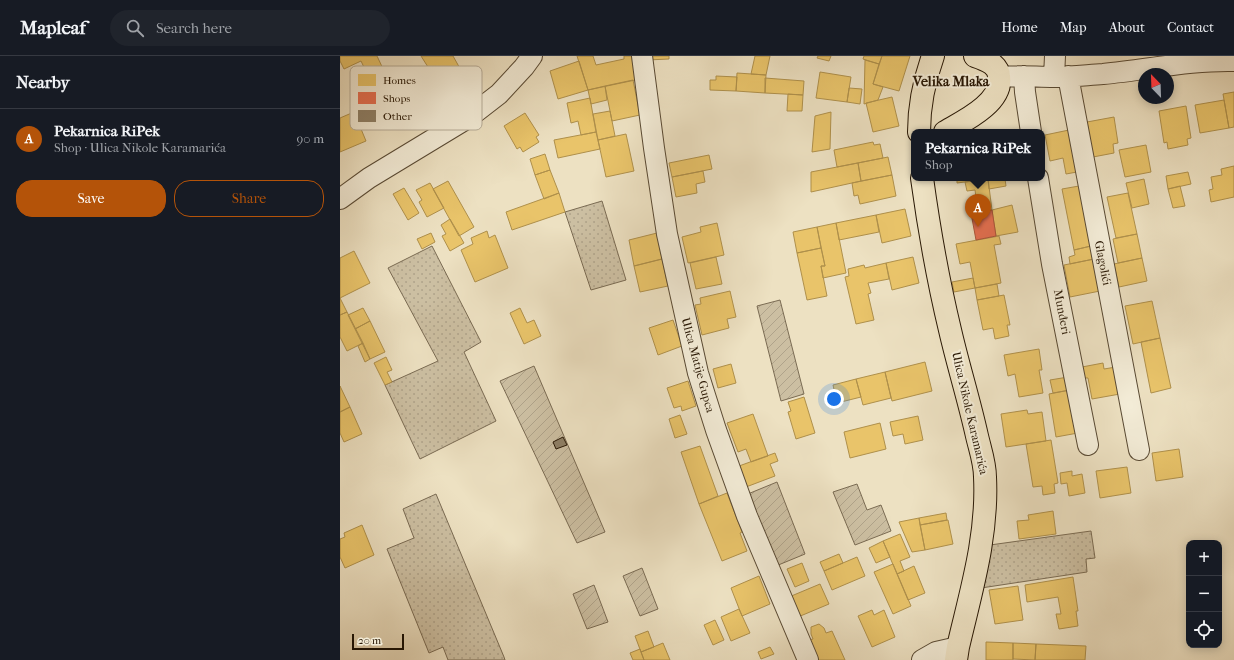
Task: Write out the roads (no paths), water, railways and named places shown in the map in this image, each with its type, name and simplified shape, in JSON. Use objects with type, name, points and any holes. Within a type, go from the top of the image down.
[{"type":"main road","points":[[919,129],[921,96],[933,56]]},
{"type":"main road","points":[[950,129],[979,112],[998,89],[1000,83],[999,77],[994,66],[981,57]]},
{"type":"main road","name":"Ulica Nikole Karamarića","points":[[922,181],[937,268],[985,475],[984,522],[980,550],[957,654]]},
{"type":"street","points":[[482,107],[499,94],[532,56]]},
{"type":"street","name":"Ulica Matije Gupca","points":[[642,56],[667,234],[698,373],[716,430],[747,516],[808,660]]},
{"type":"street","name":"Glagolići","points":[[1055,56],[1061,76],[1139,450]]},
{"type":"street","points":[[999,77],[1061,76],[1105,65],[1164,61],[1234,61]]},
{"type":"street","points":[[1024,76],[1031,129]]},
{"type":"street","points":[[340,199],[369,178],[448,130]]},
{"type":"street","name":"Munđeri","points":[[1038,181],[1052,264],[1088,445]]},
{"type":"street","points":[[922,660],[936,652],[957,654]]},
{"type":"place","name":"Pekarnica RiPek","points":[[978,227]]},
{"type":"district","name":"Velika Mlaka","points":[[951,81]]}]
